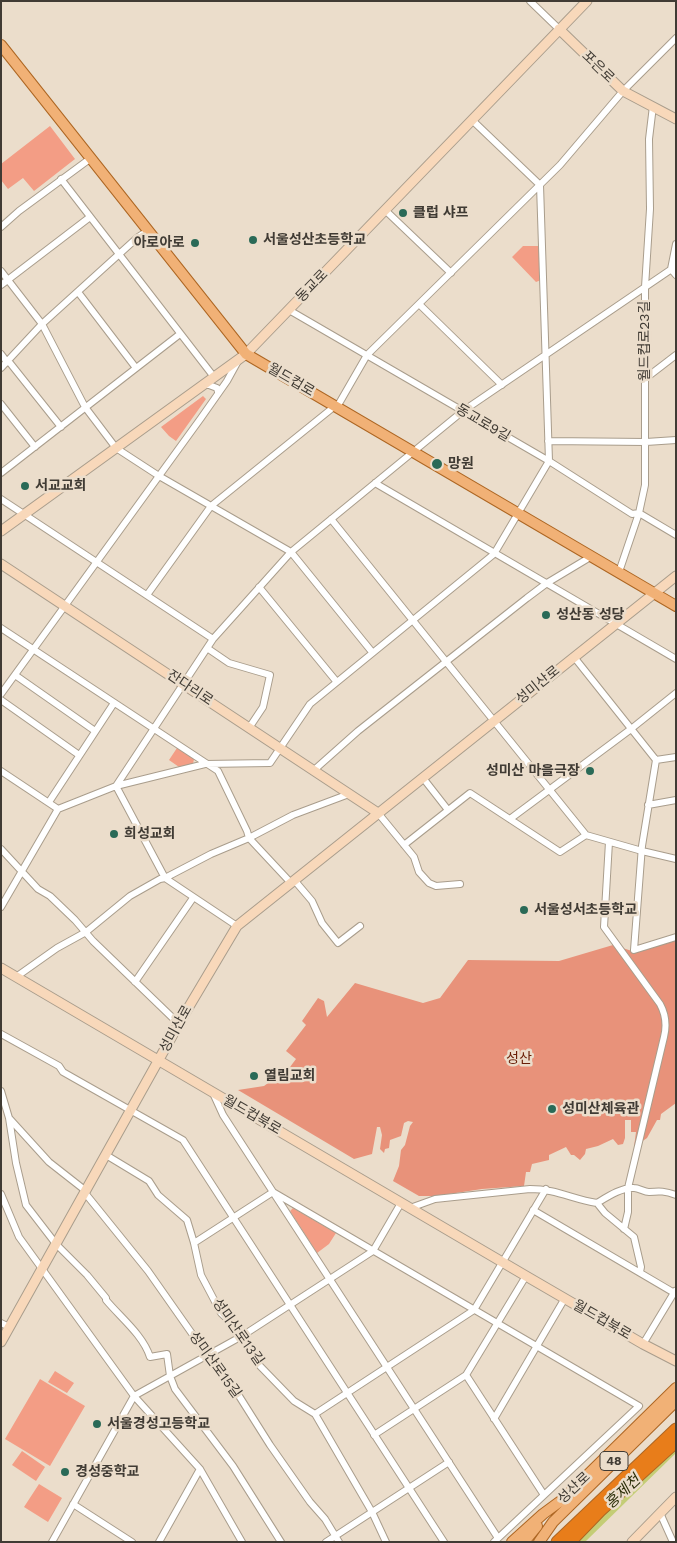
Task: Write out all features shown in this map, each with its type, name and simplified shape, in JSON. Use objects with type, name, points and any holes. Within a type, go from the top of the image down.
[{"type":"highway","points":[[557,1542],[676,1429]]},
{"type":"highway","points":[[570,1542],[600,1511],[676,1442]]},
{"type":"main road","name":"월드컵로","points":[[1,45],[149,230],[243,357],[336,406],[676,606]]},
{"type":"main road","name":"성산로","points":[[512,1542],[543,1514],[562,1500],[676,1388]]},
{"type":"main road","name":"성산로","points":[[539,1542],[553,1522],[676,1401]]},
{"type":"main road","points":[[524,1542],[562,1500]]},
{"type":"main road","name":"48","points":[[535,1542],[553,1522]]},
{"type":"street","name":"포은로","points":[[530,1],[623,91],[676,119]]},
{"type":"street","name":"동교로","points":[[1,531],[243,357],[587,1]]},
{"type":"street","points":[[147,595],[211,506],[336,406],[367,356],[560,165],[623,91],[676,38]]},
{"type":"street","name":"월드컵로23길","points":[[619,572],[646,484],[645,287],[650,209],[648,139],[653,106]]},
{"type":"street","points":[[1,907],[58,809],[116,786],[205,764],[270,764],[310,704],[494,554],[549,460],[540,185],[472,120]]},
{"type":"street","points":[[1,226],[91,158]]},
{"type":"street","points":[[61,180],[214,377]]},
{"type":"street","points":[[385,210],[452,273]]},
{"type":"street","points":[[1,285],[90,217]]},
{"type":"street","points":[[1,368],[42,324],[138,237],[149,230]]},
{"type":"street","points":[[116,786],[213,639],[290,552],[463,411],[645,287],[674,270],[676,244]]},
{"type":"street","points":[[1,271],[42,324],[85,407],[116,448],[159,476],[290,552],[372,652]]},
{"type":"street","points":[[78,292],[136,368]]},
{"type":"street","points":[[420,305],[502,385]]},
{"type":"street","name":"동교로9길","points":[[289,310],[549,460],[632,514],[638,513],[676,535]]},
{"type":"street","points":[[1,473],[180,334]]},
{"type":"street","points":[[1,354],[61,426]]},
{"type":"street","points":[[646,378],[676,355]]},
{"type":"street","points":[[1,694],[35,650],[243,357]]},
{"type":"street","points":[[204,385],[217,388],[218,392]]},
{"type":"street","points":[[1,404],[35,447]]},
{"type":"street","points":[[548,441],[646,442],[676,440]]},
{"type":"street","points":[[375,483],[676,660]]},
{"type":"street","points":[[1,499],[213,639]]},
{"type":"street","points":[[331,519],[586,835],[676,859]]},
{"type":"street","points":[[313,771],[358,732],[547,583],[592,556]]},
{"type":"street","name":"잔다리로","points":[[1,564],[378,813]]},
{"type":"street","name":"성미산로","points":[[1,1342],[5,1325],[42,1270],[232,931],[676,576]]},
{"type":"street","points":[[259,587],[336,682]]},
{"type":"street","points":[[1,628],[218,771],[249,838],[312,901],[322,923],[338,943],[360,926]]},
{"type":"street","points":[[207,648],[229,663],[270,676],[263,707],[249,728]]},
{"type":"street","points":[[574,657],[656,760],[642,851],[634,950],[673,937]]},
{"type":"street","points":[[15,675],[95,731]]},
{"type":"street","points":[[510,819],[676,693]]},
{"type":"street","points":[[1,700],[80,754]]},
{"type":"street","points":[[48,802],[114,703]]},
{"type":"street","points":[[656,760],[676,756]]},
{"type":"street","points":[[1,771],[58,809]]},
{"type":"street","points":[[423,778],[448,810]]},
{"type":"street","points":[[116,786],[165,878],[237,926]]},
{"type":"street","points":[[404,845],[470,793],[560,852],[586,835]]},
{"type":"street","points":[[16,976],[57,948],[86,932],[130,896],[160,879],[249,838],[293,814],[349,794]]},
{"type":"street","points":[[648,805],[676,800]]},
{"type":"street","points":[[378,813],[414,857],[419,872],[429,883],[436,886],[460,884]]},
{"type":"street","points":[[609,842],[604,927],[664,1010],[666,1023],[628,1188],[628,1212],[624,1229]]},
{"type":"street","points":[[1,849],[38,889],[50,896],[179,1024]]},
{"type":"street","points":[[135,982],[193,898]]},
{"type":"street","name":"월드컵북로","points":[[1,968],[64,1003],[159,1061],[526,1276],[676,1361]]},
{"type":"street","points":[[1,1034],[59,1066],[63,1072],[183,1140],[444,1542]]},
{"type":"street","points":[[1,1091],[9,1118],[16,1163],[26,1205],[56,1244],[87,1275],[132,1329],[146,1347],[150,1357],[167,1354],[170,1376],[175,1389],[233,1466],[281,1542]]},
{"type":"street","points":[[212,1092],[223,1115],[272,1192],[415,1408],[496,1540],[639,1406],[272,1192]]},
{"type":"street","name":"성미산로15길","points":[[9,1118],[50,1162],[86,1192],[148,1271],[234,1388],[270,1445],[337,1539]]},
{"type":"street","name":"성미산로13길","points":[[106,1155],[149,1181],[158,1195],[187,1220],[201,1275],[221,1313],[242,1336],[260,1366],[294,1401],[315,1414],[372,1512],[386,1542]]},
{"type":"street","points":[[597,1203],[610,1195],[628,1188],[648,1192],[654,1190],[662,1191],[676,1196]]},
{"type":"street","points":[[315,1414],[474,1310],[546,1189]]},
{"type":"street","points":[[410,1208],[435,1198],[546,1189],[597,1203],[605,1213],[634,1237],[640,1272]]},
{"type":"street","points":[[194,1243],[272,1192]]},
{"type":"street","points":[[1,1194],[17,1233],[42,1270],[134,1396],[200,1469],[242,1542]]},
{"type":"street","points":[[52,1542],[134,1396],[242,1336],[373,1250],[402,1203]]},
{"type":"street","points":[[533,1210],[675,1292],[643,1344]]},
{"type":"street","points":[[374,1435],[466,1375],[526,1276]]},
{"type":"street","points":[[494,1419],[565,1298]]},
{"type":"street","points":[[466,1375],[544,1495]]},
{"type":"street","points":[[326,1542],[337,1539],[372,1512],[449,1462]]},
{"type":"street","points":[[160,1542],[200,1469]]},
{"type":"street","points":[[632,1542],[676,1497]]},
{"type":"street","points":[[73,1504],[132,1542]]},
{"type":"street","points":[[660,1513],[673,1542]]},
{"type":"shaded area","points":[[50,126],[75,159],[34,191],[23,178],[8,189],[1,180],[1,164]]},
{"type":"shaded area","points":[[523,246],[540,246],[541,280],[536,282],[512,257]]},
{"type":"shaded area","points":[[203,396],[206,399],[176,441],[169,436],[161,427]]},
{"type":"shaded area","points":[[177,748],[194,759],[193,764],[179,767],[169,760]]},
{"type":"shaded area","points":[[293,1208],[336,1233],[329,1244],[317,1253],[290,1211]]},
{"type":"shaded area","points":[[55,1371],[74,1383],[67,1393],[48,1382]]},
{"type":"shaded area","points":[[40,1379],[85,1406],[50,1466],[5,1439]]},
{"type":"shaded area","points":[[22,1451],[45,1467],[36,1481],[12,1465]]},
{"type":"shaded area","points":[[39,1484],[62,1498],[48,1522],[24,1507]]},
{"type":"green space","name":"성산","points":[[676,938],[676,1103],[661,1114],[660,1120],[657,1120],[647,1138],[634,1147],[636,1132],[631,1132],[631,1120],[625,1120],[623,1144],[618,1145],[613,1139],[586,1149],[585,1154],[580,1160],[571,1155],[566,1147],[549,1155],[549,1160],[532,1164],[530,1172],[526,1172],[524,1186],[482,1189],[436,1196],[419,1196],[393,1181],[399,1166],[401,1150],[405,1145],[410,1126],[413,1122],[408,1121],[404,1123],[401,1136],[390,1140],[389,1148],[385,1149],[384,1153],[380,1149],[382,1135],[380,1127],[377,1127],[372,1154],[354,1159],[238,1090],[264,1086],[290,1067],[296,1059],[286,1051],[306,1025],[302,1021],[318,998],[324,1001],[327,1017],[355,983],[423,1003],[440,998],[468,960],[559,961],[613,945],[632,951]]},
{"type":"water","name":"홍제천","points":[[676,1424],[676,1453],[585,1542],[561,1542]]},
{"type":"place","name":"클럽 샤프","points":[[403,213]]},
{"type":"place","name":"서울성산초등학교","points":[[253,240]]},
{"type":"place","name":"아로아로","points":[[195,243]]},
{"type":"place","name":"망원","points":[[437,464]]},
{"type":"place","name":"서교교회","points":[[25,486]]},
{"type":"place","name":"성산동 성당","points":[[546,615]]},
{"type":"place","name":"성미산 마을극장","points":[[590,771]]},
{"type":"place","name":"희성교회","points":[[114,834]]},
{"type":"place","name":"서울성서초등학교","points":[[524,910]]},
{"type":"place","name":"열림교회","points":[[254,1076]]},
{"type":"place","name":"성미산체육관","points":[[552,1109]]},
{"type":"place","name":"서울경성고등학교","points":[[97,1424]]},
{"type":"place","name":"경성중학교","points":[[65,1472]]}]
